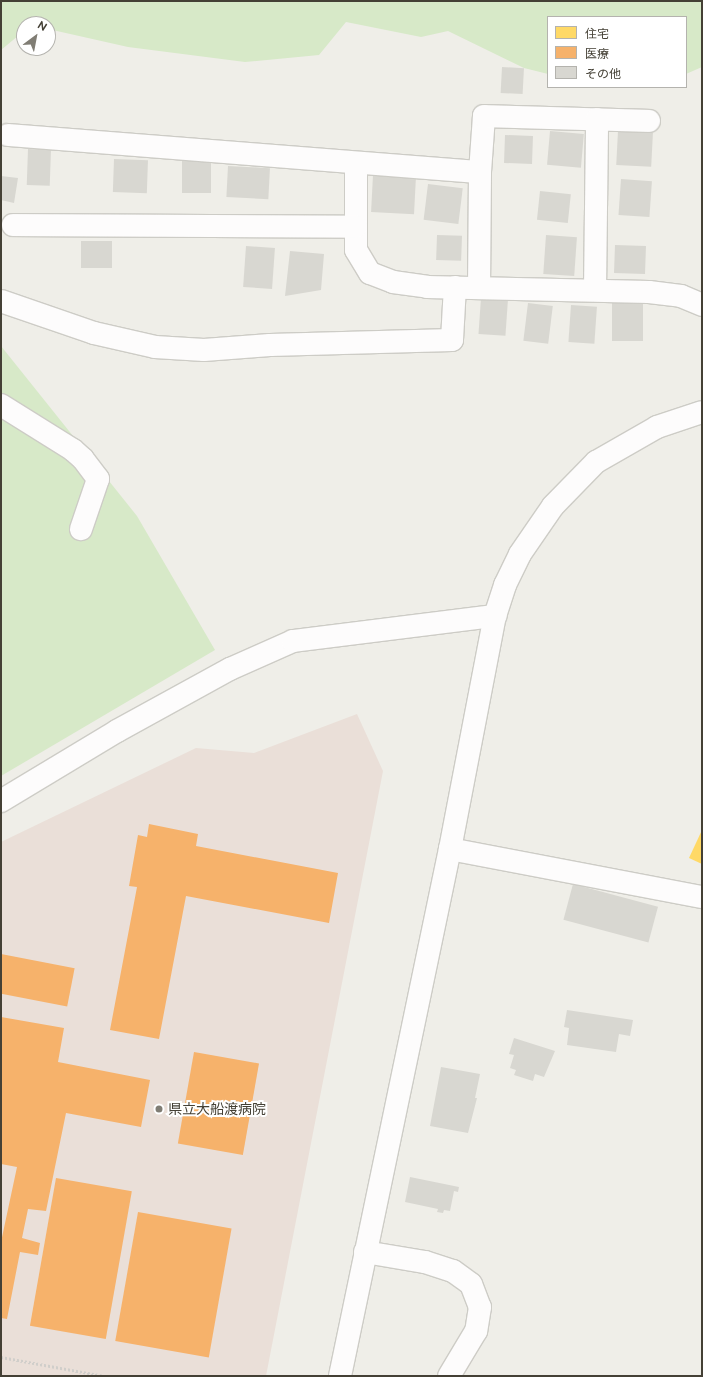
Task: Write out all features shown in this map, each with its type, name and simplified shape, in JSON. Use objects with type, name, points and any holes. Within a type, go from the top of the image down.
[{"type":"street","points":[[479,288],[480,172],[484,116],[649,120]]},
{"type":"street","points":[[595,290],[598,119]]},
{"type":"street","points":[[8,135],[356,164],[480,172]]},
{"type":"street","points":[[356,164],[356,250],[370,273],[393,282],[455,287],[649,292],[682,296],[702,306]]},
{"type":"street","points":[[13,225],[356,227]]},
{"type":"street","points":[[1,301],[94,333],[155,347],[204,350],[270,345],[452,340],[455,287]]},
{"type":"street","points":[[1,405],[73,450],[83,458],[98,479],[81,529]]},
{"type":"street","points":[[340,1376],[450,849],[495,616],[505,585],[520,554],[553,506],[573,483],[596,462],[657,427],[702,412]]},
{"type":"street","points":[[1,801],[144,716],[230,669],[293,641],[495,616]]},
{"type":"street","points":[[450,849],[702,897]]},
{"type":"street","points":[[365,1252],[425,1262],[453,1271],[471,1284],[480,1307],[476,1331],[449,1376]]},
{"type":"path","points":[[1,1357],[104,1376]]},
{"type":"shaded area","name":"県立大船渡病院","points":[[357,714],[383,771],[266,1376],[1,1376],[1,842],[196,748],[254,753]]},
{"type":"green space","points":[[1,1],[702,1],[702,67],[687,74],[687,16],[547,16],[547,74],[524,68],[448,31],[421,37],[346,22],[319,55],[245,62],[128,47],[56,31],[56,16],[16,16],[16,38],[1,50]]},
{"type":"green space","points":[[1,346],[137,516],[215,650],[1,776]]},
{"type":"building: 住宅","points":[[702,830],[702,864],[689,858]]},
{"type":"building: 医療","points":[[149,824],[198,834],[196,846],[338,873],[329,923],[186,896],[159,1039],[110,1030],[137,887],[129,886],[138,835],[147,837]]},
{"type":"building: 医療","points":[[1,954],[75,968],[67,1007],[1,994]]},
{"type":"building: 医療","points":[[1,1017],[64,1028],[58,1062],[150,1080],[141,1127],[66,1113],[46,1211],[28,1209],[22,1238],[40,1243],[38,1255],[20,1252],[7,1319],[1,1318],[1,1242],[17,1167],[1,1164]]},
{"type":"building: 医療","points":[[194,1052],[259,1063],[243,1155],[178,1144]]},
{"type":"building: 医療","points":[[56,1178],[132,1191],[106,1339],[30,1326]]},
{"type":"building: 医療","points":[[138,1212],[232,1228],[209,1358],[115,1341]]},
{"type":"building: その他","points":[[502,67],[524,68],[523,94],[501,93]]},
{"type":"building: その他","points":[[550,131],[584,134],[581,168],[547,165]]},
{"type":"building: その他","points":[[618,131],[653,133],[651,167],[616,165]]},
{"type":"building: その他","points":[[505,135],[533,136],[532,164],[504,163]]},
{"type":"building: その他","points":[[28,149],[51,150],[50,186],[27,185]]},
{"type":"building: その他","points":[[114,159],[148,160],[147,193],[113,192]]},
{"type":"building: その他","points":[[182,160],[211,160],[211,193],[182,193]]},
{"type":"building: その他","points":[[228,166],[270,168],[268,199],[226,197]]},
{"type":"building: その他","points":[[373,175],[416,177],[414,214],[371,212]]},
{"type":"building: その他","points":[[1,176],[18,178],[14,203],[1,200]]},
{"type":"building: その他","points":[[621,179],[652,181],[649,217],[618,215]]},
{"type":"building: その他","points":[[428,184],[463,188],[458,224],[424,220]]},
{"type":"building: その他","points":[[540,191],[571,194],[568,223],[537,220]]},
{"type":"building: その他","points":[[437,235],[462,236],[461,261],[436,260]]},
{"type":"building: その他","points":[[546,235],[577,237],[574,276],[543,274]]},
{"type":"building: その他","points":[[81,241],[112,241],[112,268],[81,268]]},
{"type":"building: その他","points":[[615,245],[646,246],[645,274],[614,273]]},
{"type":"building: その他","points":[[246,246],[275,248],[272,289],[243,287]]},
{"type":"building: その他","points":[[290,251],[324,254],[321,290],[285,296]]},
{"type":"building: その他","points":[[481,298],[508,300],[505,336],[478,334]]},
{"type":"building: その他","points":[[612,301],[643,301],[643,341],[612,341]]},
{"type":"building: その他","points":[[528,303],[553,306],[548,344],[523,341]]},
{"type":"building: その他","points":[[571,305],[597,307],[594,344],[568,342]]},
{"type":"building: その他","points":[[573,884],[658,907],[648,943],[563,920]]},
{"type":"building: その他","points":[[567,1010],[633,1020],[630,1036],[619,1034],[616,1052],[567,1045],[569,1028],[564,1027]]},
{"type":"building: その他","points":[[514,1038],[555,1051],[544,1077],[535,1074],[533,1081],[514,1075],[516,1070],[510,1068],[514,1055],[509,1054]]},
{"type":"building: その他","points":[[441,1067],[480,1074],[475,1098],[477,1098],[468,1133],[430,1126]]},
{"type":"building: その他","points":[[410,1177],[459,1187],[458,1192],[454,1191],[450,1211],[444,1210],[443,1213],[437,1212],[438,1209],[405,1202]]},
{"type":"place","name":"県立大船渡病院","points":[[159,1109]]}]
